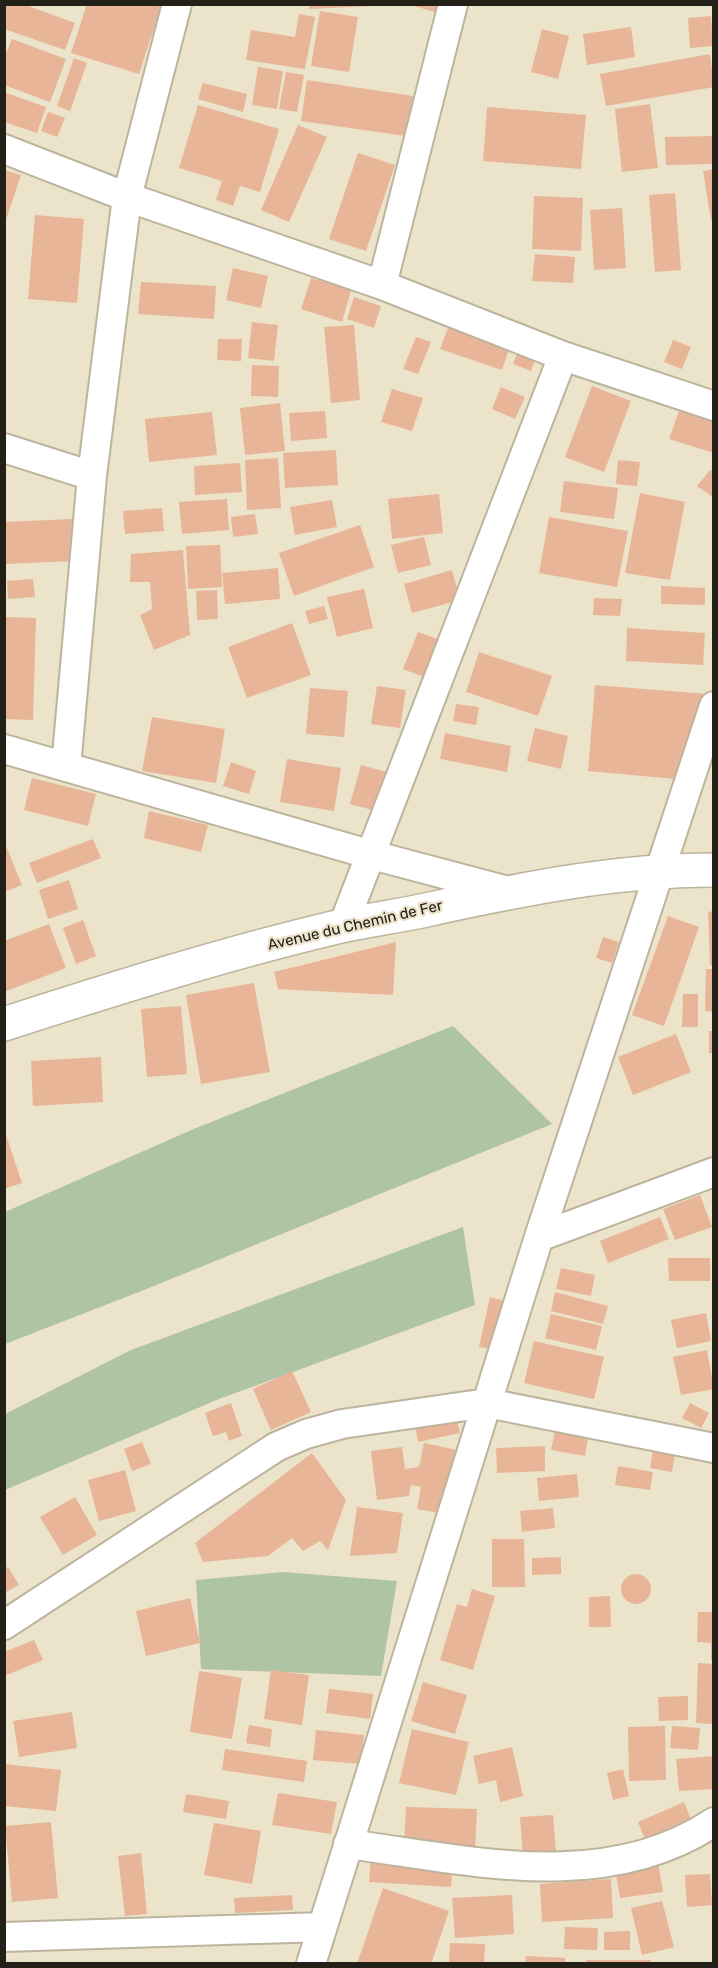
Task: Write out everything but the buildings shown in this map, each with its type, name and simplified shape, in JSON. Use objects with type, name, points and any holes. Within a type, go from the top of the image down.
[{"type":"street","points":[[66,767],[92,476],[127,197],[177,4]]},
{"type":"street","points":[[382,285],[453,4]]},
{"type":"street","points":[[4,149],[127,197],[382,285],[563,356],[714,406]]},
{"type":"street","points":[[343,926],[563,356]]},
{"type":"street","points":[[4,448],[92,476]]},
{"type":"street","points":[[311,1964],[539,1237],[662,870],[714,706]]},
{"type":"street","points":[[4,749],[372,855],[508,891]]},
{"type":"street","name":"Avenue du Chemin de Fer","points":[[4,1024],[163,973],[343,926],[508,891],[586,878],[662,870],[714,870]]},
{"type":"street","points":[[539,1237],[714,1172]]},
{"type":"street","points":[[4,1625],[276,1448],[306,1434],[342,1424],[487,1403],[714,1448]]},
{"type":"street","points":[[348,1844],[493,1864],[551,1868],[600,1864],[648,1855],[689,1839],[714,1822]]},
{"type":"street","points":[[4,1937],[322,1927]]},
{"type":"green space","points":[[453,1026],[552,1124],[5,1344],[5,1212],[196,1128]]},
{"type":"green space","points":[[463,1227],[475,1305],[219,1399],[5,1490],[5,1414],[131,1350]]},
{"type":"green space","points":[[283,1572],[397,1581],[381,1676],[201,1669],[196,1580]]}]
